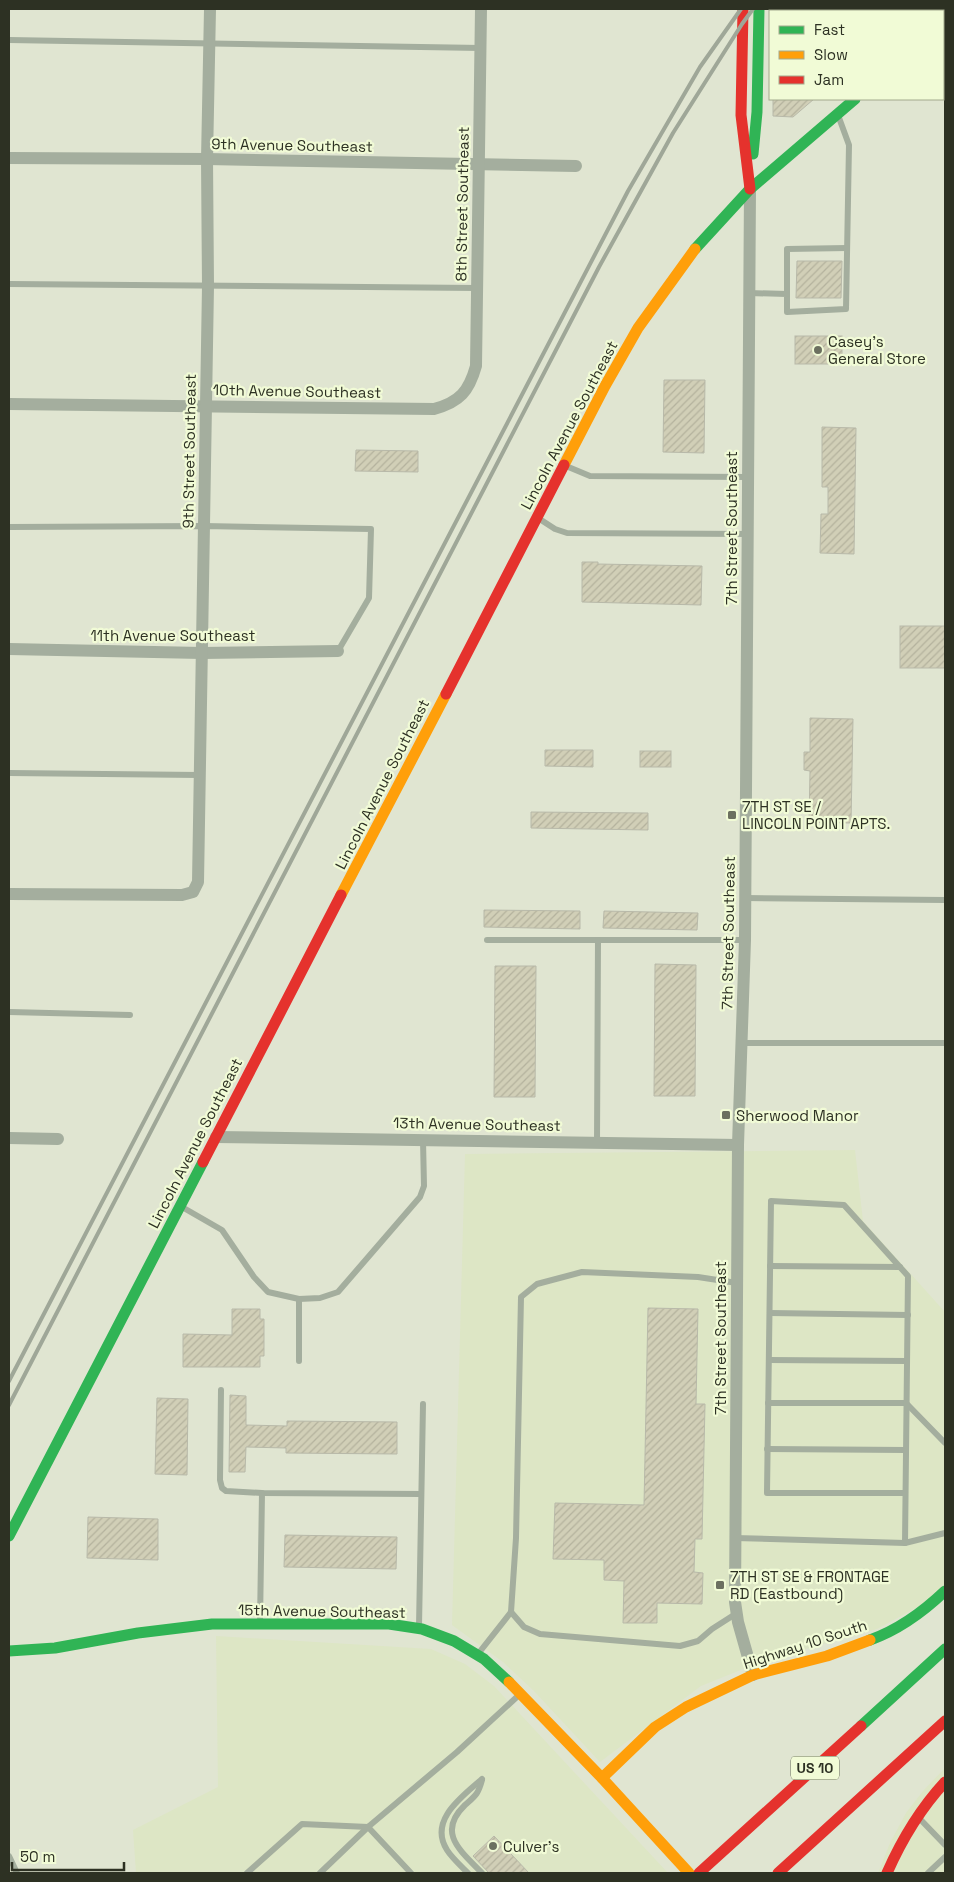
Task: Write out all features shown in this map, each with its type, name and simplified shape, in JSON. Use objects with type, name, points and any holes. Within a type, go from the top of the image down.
[{"type":"main road","name":"7th Street Southeast","points":[[743,9],[741,115],[750,189]]},
{"type":"main road","name":"7th Street Southeast","points":[[750,189],[757,112],[759,9]]},
{"type":"main road","name":"Lincoln Avenue Southeast","points":[[9,1536],[605,386],[638,328],[698,246],[750,189],[838,114],[850,101]]},
{"type":"main road","name":"Highway 10 South","points":[[602,1778],[654,1728],[686,1707],[753,1675],[827,1656],[884,1635],[927,1608],[945,1592]]},
{"type":"main road","name":"15th Avenue Southeast","points":[[9,1651],[55,1648],[138,1633],[212,1624],[389,1624],[418,1628],[454,1641],[484,1660],[602,1778],[689,1873]]},
{"type":"main road","name":"US 10","points":[[699,1873],[945,1650]]},
{"type":"main road","points":[[778,1873],[945,1721]]},
{"type":"main road","points":[[887,1873],[900,1844],[917,1815],[945,1782]]},
{"type":"street","name":"9th Street Southeast","points":[[9,894],[182,895],[193,892],[198,882],[208,286],[207,159],[210,9]]},
{"type":"street","name":"8th Street Southeast","points":[[460,396],[471,383],[476,366],[481,9]]},
{"type":"street","name":"9th Avenue Southeast","points":[[9,158],[207,159],[576,166]]},
{"type":"street","name":"7th Street Southeast","points":[[750,189],[745,940],[738,1145],[735,1602],[738,1622],[753,1675]]},
{"type":"street","name":"10th Avenue Southeast","points":[[9,404],[434,409],[450,405],[460,396]]},
{"type":"street","name":"11th Avenue Southeast","points":[[9,649],[202,653],[338,651]]},
{"type":"street","name":"13th Avenue Southeast","points":[[216,1137],[738,1145]]},
{"type":"street","points":[[9,1138],[58,1139]]},
{"type":"lane","points":[[9,40],[481,48]]},
{"type":"lane","points":[[838,114],[849,145],[846,309],[787,312],[787,249],[847,248]]},
{"type":"lane","points":[[9,284],[477,288]]},
{"type":"lane","points":[[749,293],[787,294]]},
{"type":"lane","points":[[564,465],[590,476],[748,477]]},
{"type":"lane","points":[[537,517],[555,529],[567,533],[748,534]]},
{"type":"lane","points":[[9,527],[204,526],[371,529],[369,598],[338,651]]},
{"type":"lane","points":[[9,773],[200,775]]},
{"type":"lane","points":[[745,898],[945,900]]},
{"type":"lane","points":[[487,940],[745,940]]},
{"type":"lane","points":[[597,1143],[598,940]]},
{"type":"lane","points":[[9,1012],[130,1015]]},
{"type":"lane","points":[[742,1043],[945,1043]]},
{"type":"lane","points":[[180,1206],[222,1230],[254,1277],[268,1292],[299,1298],[320,1298],[338,1292],[420,1197],[424,1186],[424,1140]]},
{"type":"lane","points":[[905,1493],[767,1493],[771,1201],[844,1205],[908,1276],[905,1543]]},
{"type":"lane","points":[[770,1266],[900,1266]]},
{"type":"lane","points":[[477,1655],[511,1612],[516,1538],[521,1297],[537,1284],[582,1272],[698,1277],[737,1283]]},
{"type":"lane","points":[[299,1298],[299,1361]]},
{"type":"lane","points":[[770,1312],[908,1315]]},
{"type":"lane","points":[[769,1360],[907,1361]]},
{"type":"lane","points":[[221,1390],[220,1480],[222,1488],[226,1491],[421,1494]]},
{"type":"lane","points":[[768,1403],[906,1403],[945,1443]]},
{"type":"lane","points":[[418,1628],[423,1404]]},
{"type":"lane","points":[[768,1449],[906,1450]]},
{"type":"lane","points":[[260,1624],[262,1493]]},
{"type":"lane","points":[[735,1538],[905,1543],[945,1534]]},
{"type":"lane","points":[[511,1612],[524,1627],[540,1634],[680,1646],[698,1641],[712,1629],[737,1613]]},
{"type":"lane","points":[[320,1873],[368,1827],[456,1752],[520,1694]]},
{"type":"lane","points":[[468,1873],[446,1849],[442,1837],[442,1825],[447,1812],[482,1779],[479,1793],[455,1816],[452,1827],[452,1838],[457,1847],[482,1873]]},
{"type":"lane","points":[[917,1815],[945,1845]]},
{"type":"lane","points":[[246,1873],[302,1824],[368,1827],[410,1873]]},
{"type":"lane","points":[[9,1856],[16,1873]]},
{"type":"lane","points":[[928,1873],[945,1857]]},
{"type":"shaded area","points":[[855,1150],[863,1221],[945,1312],[945,1585],[925,1603],[877,1629],[763,1661],[701,1686],[600,1762],[533,1690],[503,1662],[452,1625],[465,1154]]},
{"type":"shaded area","points":[[216,1636],[431,1649],[465,1664],[494,1686],[668,1873],[136,1873],[133,1830],[218,1787]]},
{"type":"shaded area","points":[[945,1768],[945,1873],[878,1873],[890,1843],[906,1813],[923,1791]]},
{"type":"building","points":[[773,100],[813,100],[793,117],[773,116]]},
{"type":"building","points":[[797,261],[842,261],[841,298],[796,298]]},
{"type":"building","name":"Casey's General Store","points":[[795,336],[842,336],[842,364],[795,364]]},
{"type":"building","points":[[664,380],[705,380],[704,453],[663,452]]},
{"type":"building","points":[[822,427],[856,428],[854,554],[820,553],[821,514],[828,514],[828,487],[822,487]]},
{"type":"building","points":[[356,450],[418,451],[418,472],[355,471]]},
{"type":"building","points":[[582,562],[702,566],[701,605],[582,602]]},
{"type":"building","points":[[900,626],[945,626],[945,668],[900,668]]},
{"type":"building","points":[[810,718],[853,719],[851,823],[809,822],[810,771],[804,770],[804,752],[810,752]]},
{"type":"building","points":[[545,750],[593,750],[593,767],[545,766]]},
{"type":"building","points":[[640,751],[671,751],[671,767],[640,767]]},
{"type":"building","points":[[531,812],[648,813],[648,830],[531,828]]},
{"type":"building","points":[[484,910],[580,911],[580,929],[484,927]]},
{"type":"building","points":[[604,911],[698,913],[697,930],[603,928]]},
{"type":"building","points":[[655,964],[696,965],[695,1096],[654,1096]]},
{"type":"building","points":[[495,966],[536,966],[535,1097],[494,1097]]},
{"type":"building","points":[[648,1308],[698,1309],[696,1404],[705,1404],[702,1539],[695,1539],[694,1572],[703,1573],[702,1604],[657,1603],[657,1623],[623,1623],[624,1581],[604,1580],[604,1560],[553,1559],[555,1503],[644,1505]]},
{"type":"building","points":[[232,1309],[260,1309],[260,1319],[264,1319],[264,1356],[260,1356],[260,1367],[183,1367],[183,1334],[232,1335]]},
{"type":"building","points":[[230,1395],[246,1396],[246,1425],[287,1426],[287,1421],[397,1422],[397,1454],[286,1453],[286,1448],[246,1447],[245,1472],[229,1472]]},
{"type":"building","points":[[157,1398],[188,1399],[187,1475],[155,1474]]},
{"type":"building","points":[[88,1517],[158,1519],[158,1560],[87,1558]]},
{"type":"building","points":[[285,1535],[397,1537],[396,1569],[284,1567]]},
{"type":"building","name":"Culver's","points":[[494,1836],[529,1873],[489,1873],[473,1856]]},
{"type":"railway","points":[[9,1381],[628,191],[700,67],[741,9]]},
{"type":"railway","points":[[9,1405],[599,267],[673,133],[753,9]]},
{"type":"traffic: fast","points":[[753,154],[757,112],[759,9]]},
{"type":"traffic: fast","points":[[695,249],[750,189],[854,100]]},
{"type":"traffic: fast","points":[[9,1536],[203,1162]]},
{"type":"traffic: fast","points":[[870,1640],[910,1620],[945,1591]]},
{"type":"traffic: fast","points":[[9,1651],[55,1648],[138,1633],[212,1624],[389,1624],[422,1629],[454,1641],[484,1659],[509,1682]]},
{"type":"traffic: fast","points":[[861,1726],[945,1649]]},
{"type":"traffic: slow","points":[[564,465],[638,328],[695,249]]},
{"type":"traffic: slow","points":[[341,895],[446,694]]},
{"type":"traffic: slow","points":[[602,1778],[655,1727],[686,1707],[753,1675],[827,1656],[870,1640]]},
{"type":"traffic: slow","points":[[509,1682],[602,1778],[689,1873]]},
{"type":"traffic: jam","points":[[743,9],[741,115],[750,189]]},
{"type":"traffic: jam","points":[[446,694],[564,465]]},
{"type":"traffic: jam","points":[[203,1162],[341,895]]},
{"type":"traffic: jam","points":[[778,1873],[945,1721]]},
{"type":"traffic: jam","points":[[699,1873],[861,1726]]},
{"type":"traffic: jam","points":[[887,1873],[912,1825],[945,1782]]},
{"type":"place","name":"Casey's General Store","points":[[818,350]]},
{"type":"place","name":"7TH ST SE / LINCOLN POINT APTS.","points":[[732,815]]},
{"type":"place","name":"Sherwood Manor","points":[[726,1115]]},
{"type":"place","name":"7TH ST SE & FRONTAGE RD (Eastbound)","points":[[720,1585]]},
{"type":"place","name":"Culver's","points":[[493,1846]]}]
